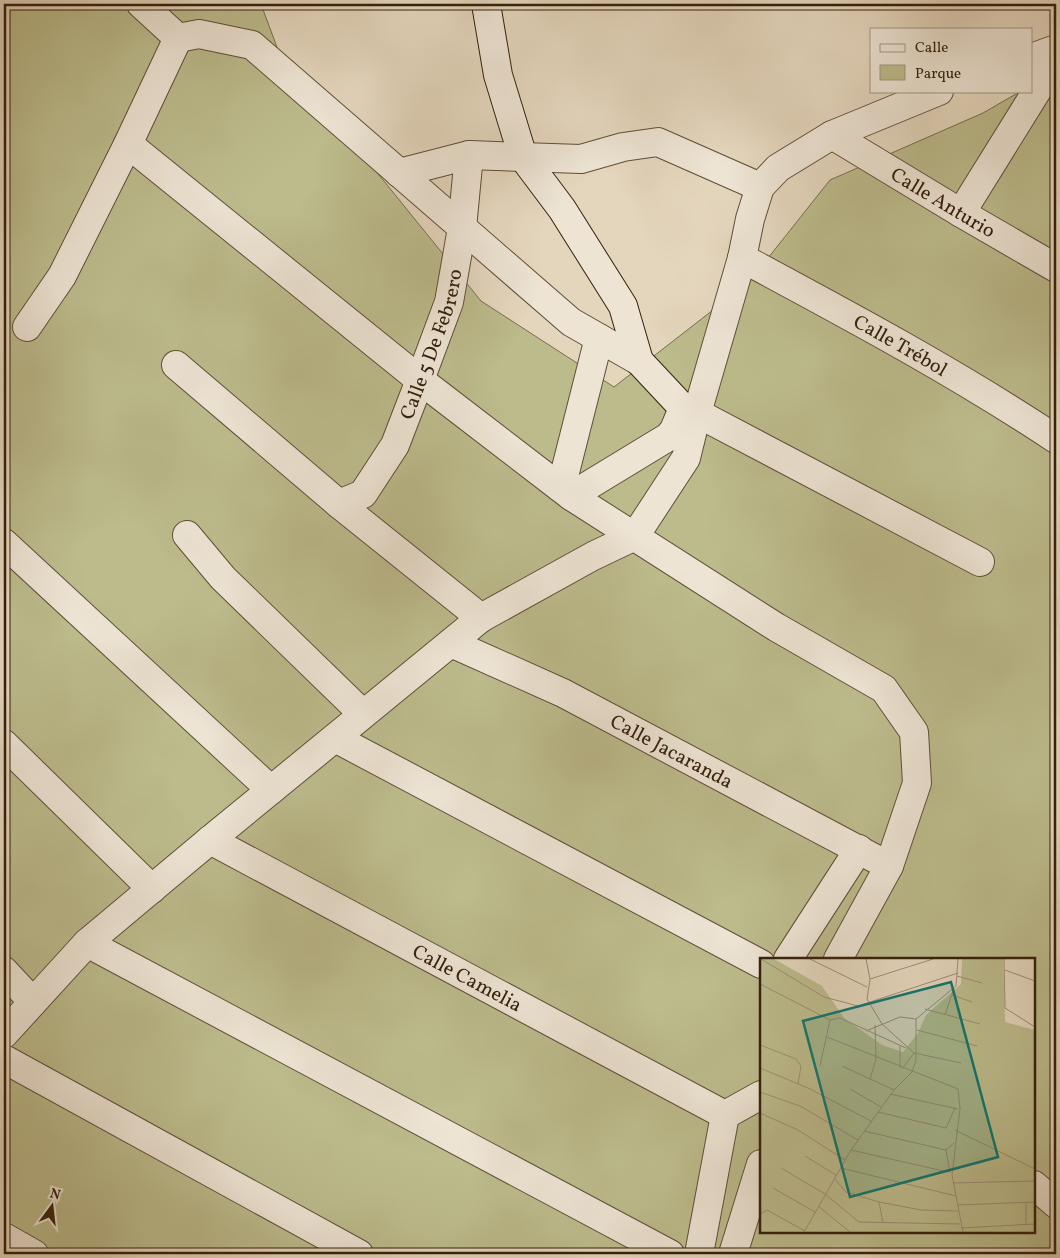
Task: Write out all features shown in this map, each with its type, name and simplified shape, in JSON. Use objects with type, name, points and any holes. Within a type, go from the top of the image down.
[{"type":"street","points":[[141,4],[178,38]]},
{"type":"street","points":[[486,4],[498,74],[524,157],[562,209],[623,306],[639,361]]},
{"type":"street","points":[[178,38],[198,34],[252,45],[571,322],[639,361],[690,410],[980,562]]},
{"type":"street","points":[[27,327],[62,276],[178,38]]},
{"type":"street","points":[[1032,58],[1056,49]]},
{"type":"street","points":[[961,213],[1047,96],[1056,60]]},
{"type":"street","points":[[4,1034],[87,943],[481,618],[593,556],[635,536],[686,458],[690,410],[742,258],[750,219],[760,187],[778,168],[832,135],[937,92]]},
{"type":"street","name":"Calle Anturio","points":[[832,135],[1056,268]]},
{"type":"street","points":[[399,173],[469,155],[581,159],[623,147],[658,142],[760,187]]},
{"type":"street","points":[[128,144],[420,380],[566,492],[776,627],[884,689],[914,732],[917,783],[889,866],[839,958]]},
{"type":"street","name":"Calle 5 De Febrero","points":[[339,504],[364,494],[395,446],[420,380],[449,302],[462,228],[469,155]]},
{"type":"street","name":"Calle Trébol","points":[[742,258],[876,331],[1012,410],[1056,439]]},
{"type":"street","points":[[566,492],[599,338]]},
{"type":"street","points":[[176,365],[339,504],[481,618]]},
{"type":"street","points":[[566,492],[668,437],[690,410]]},
{"type":"street","points":[[187,535],[230,584],[363,714]]},
{"type":"street","points":[[4,543],[271,790]]},
{"type":"street","name":"Calle Jacaranda","points":[[451,643],[563,693],[889,866]]},
{"type":"street","points":[[335,738],[760,963]]},
{"type":"street","points":[[4,744],[152,889]]},
{"type":"street","name":"Calle Camelia","points":[[210,840],[725,1115]]},
{"type":"street","points":[[789,958],[859,849]]},
{"type":"street","points":[[87,943],[670,1254]]},
{"type":"street","points":[[4,971],[33,1002]]},
{"type":"street","points":[[4,1059],[359,1254]]},
{"type":"street","points":[[699,1254],[725,1115],[760,1096]]},
{"type":"street","points":[[733,1254],[760,1167]]},
{"type":"street","points":[[1035,1186],[1056,1204]]},
{"type":"street","points":[[4,1237],[34,1254]]},
{"type":"green space","points":[[4,4],[261,4],[278,50],[481,301],[614,387],[749,282],[830,180],[983,113],[1020,92],[1032,92],[1032,85],[1056,71],[1056,1254],[4,1254]]}]
